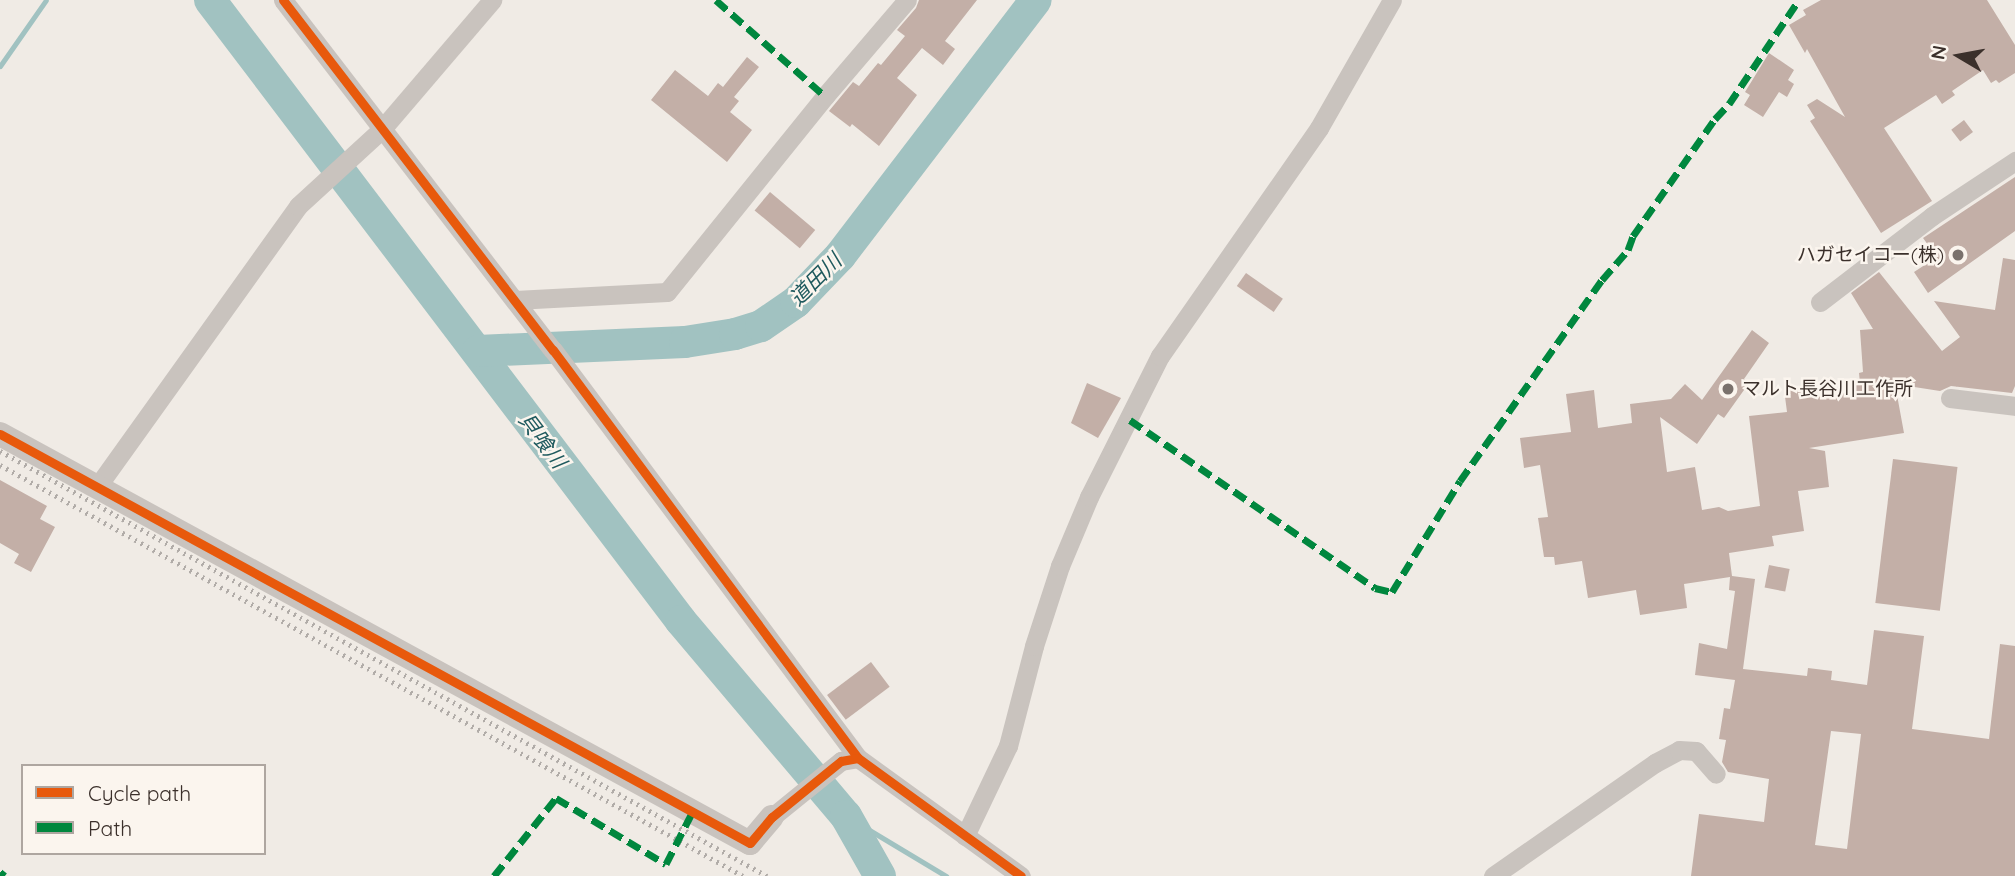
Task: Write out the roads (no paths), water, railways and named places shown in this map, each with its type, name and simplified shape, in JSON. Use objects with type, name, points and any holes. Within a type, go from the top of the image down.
[{"type":"street","points":[[283,0],[379,132],[519,305],[579,384],[849,760],[1021,876]]},
{"type":"street","points":[[97,487],[298,206],[379,132],[492,0]]},
{"type":"street","points":[[519,305],[667,292],[825,96],[907,0]]},
{"type":"street","points":[[965,836],[1008,746],[1034,646],[1060,566],[1089,497],[1160,356],[1243,232],[1319,128],[1392,0]]},
{"type":"street","points":[[1820,302],[1932,216],[2015,161]]},
{"type":"street","points":[[1950,398],[2015,406]]},
{"type":"street","points":[[0,434],[750,843],[772,817],[849,760]]},
{"type":"street","points":[[1493,876],[1655,763],[1679,750],[1696,751],[1716,774]]},
{"type":"waterway","points":[[0,66],[46,0]]},
{"type":"waterway","name":"貝喰川","points":[[210,0],[681,621],[846,816],[880,876]]},
{"type":"waterway","name":"道田川","points":[[478,351],[685,342],[735,334],[761,326],[796,302],[840,256],[1036,0]]},
{"type":"waterway","points":[[846,816],[946,876]]},
{"type":"railway","points":[[0,451],[767,876]]},
{"type":"railway","points":[[0,465],[743,876]]},
{"type":"place","name":"ハガセイコー(株)","points":[[1958,255]]},
{"type":"place","name":"マルト長谷川工作所","points":[[1728,389]]}]
